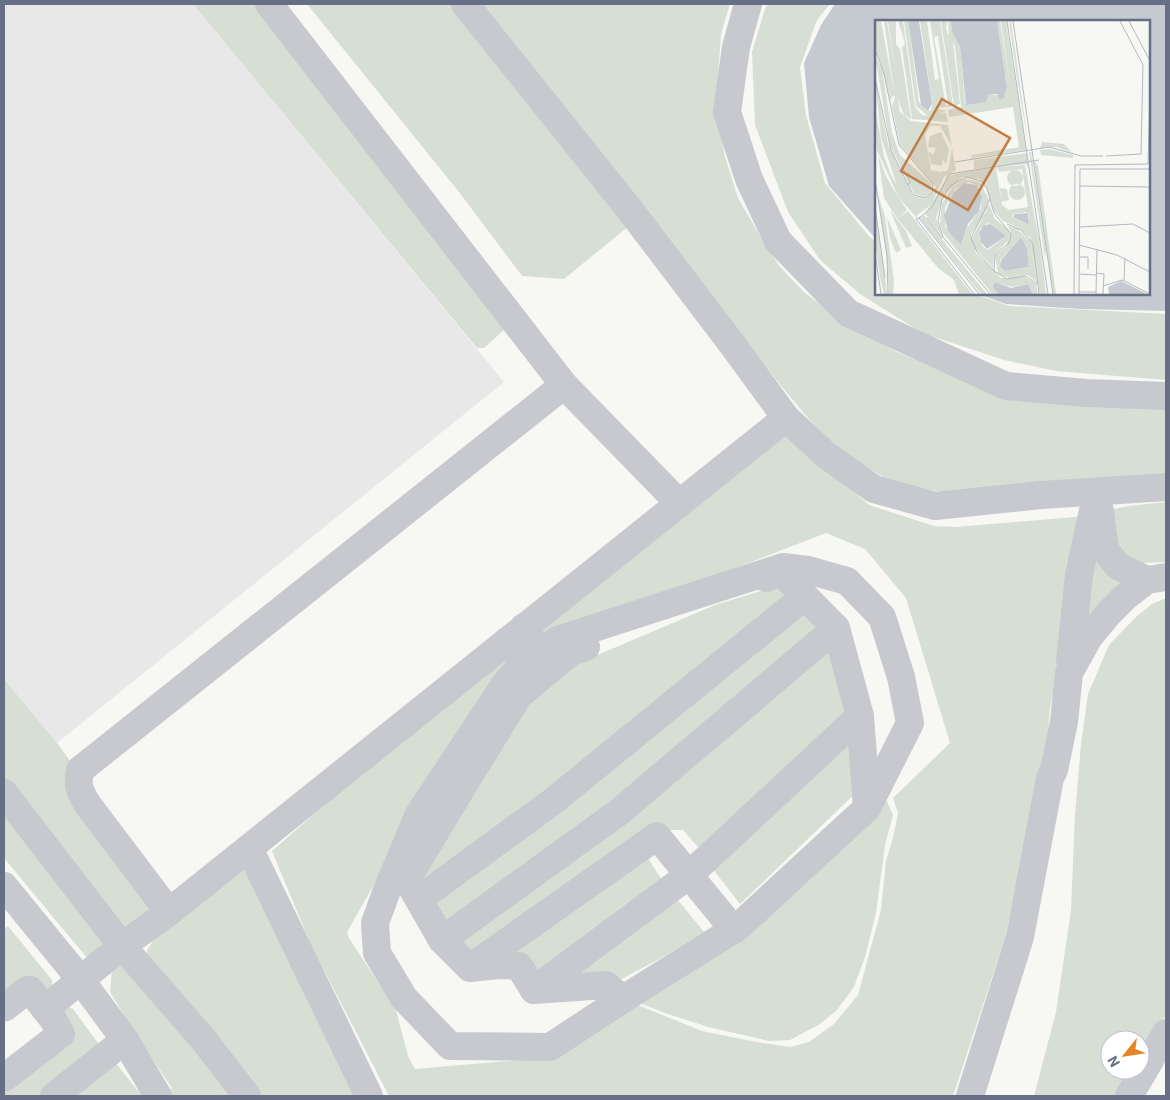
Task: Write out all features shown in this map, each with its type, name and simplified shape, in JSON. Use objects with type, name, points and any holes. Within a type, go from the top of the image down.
[{"type":"street","points":[[269,4],[564,385],[679,503]]},
{"type":"street","points":[[465,4],[630,210],[786,418],[826,455],[874,489],[935,506],[1041,495],[1166,487]]},
{"type":"street","points":[[748,4],[736,47],[727,112],[748,179],[778,241],[848,313],[1006,386],[1086,393],[1166,396]]},
{"type":"street","points":[[169,912],[79,790],[80,770],[564,385]]},
{"type":"street","points":[[4,1057],[45,1009],[80,979],[169,912],[786,418]]},
{"type":"street","points":[[1097,492],[1105,550],[1118,566],[1157,578]]},
{"type":"street","points":[[970,1096],[1020,937],[1050,778],[1054,770],[1064,722],[1079,575],[1097,492]]},
{"type":"street","points":[[783,568],[808,570],[847,581],[882,617],[901,677],[910,723],[867,808],[738,928],[623,999],[550,1047],[450,1046],[404,998],[377,953],[375,923],[419,814],[506,683],[524,662],[515,634],[544,650],[557,640],[783,568]]},
{"type":"street","points":[[470,968],[442,940],[407,879],[519,695],[571,652],[781,572],[836,628],[860,716],[867,808]]},
{"type":"street","points":[[1069,673],[1089,636],[1108,614],[1125,597],[1157,578]]},
{"type":"street","points":[[420,899],[552,802],[804,596]]},
{"type":"street","points":[[442,940],[619,812],[836,628]]},
{"type":"street","points":[[534,990],[690,875],[860,716]]},
{"type":"street","points":[[4,793],[122,946],[203,1039],[247,1096]]},
{"type":"street","points":[[470,968],[657,836],[734,930]]},
{"type":"street","points":[[249,848],[369,1096]]},
{"type":"street","points":[[4,886],[13,914],[80,979],[125,1040],[158,1096]]},
{"type":"street","points":[[470,968],[499,965],[519,966],[534,990]]},
{"type":"street","points":[[534,990],[606,985],[623,999]]},
{"type":"street","points":[[4,1008],[27,990],[30,990],[61,1034],[4,1078]]},
{"type":"street","points":[[4,1025],[45,1009]]},
{"type":"street","points":[[1129,1096],[1166,1033]]},
{"type":"street","points":[[54,1096],[125,1040]]},
{"type":"shaded area","points":[[4,4],[193,4],[504,382],[57,743],[4,679]]},
{"type":"shaded area","points":[[193,4],[260,4],[515,320],[484,348],[477,348]]},
{"type":"shaded area","points":[[307,4],[454,4],[629,226],[564,279],[522,276],[459,192]]},
{"type":"shaded area","points":[[480,4],[730,4],[721,34],[718,77],[718,118],[725,157],[738,198],[780,267],[804,292],[849,326],[897,352],[943,371],[1166,404],[1166,473],[1055,481],[950,493],[922,489],[885,478],[852,458],[819,431],[782,387]]},
{"type":"shaded area","points":[[768,4],[830,4],[817,20],[800,67],[806,115],[825,183],[875,242],[875,295],[978,295],[1009,306],[1166,314],[1166,380],[1056,371],[1004,360],[922,333],[860,294],[820,260],[788,212],[755,125],[752,52]]},
{"type":"shaded area","points":[[835,4],[1166,4],[1166,311],[1080,309],[1006,304],[981,295],[1150,295],[1150,20],[875,20],[875,238],[829,186],[809,117],[804,63],[821,25]]},
{"type":"shaded area","points":[[778,435],[790,437],[869,505],[934,526],[955,527],[1086,516],[1058,676],[1050,707],[1048,731],[1040,773],[1005,938],[953,1096],[389,1096],[311,945],[272,851],[505,647],[520,662],[409,823],[347,932],[396,1010],[408,1056],[415,1069],[554,1057],[623,999],[702,1031],[790,1047],[809,1042],[834,1024],[858,995],[881,910],[886,861],[898,813],[893,798],[950,743],[906,598],[865,549],[826,533],[630,609],[533,637]]},
{"type":"shaded area","points":[[1166,502],[1166,562],[1142,563],[1128,560],[1106,536],[1109,515],[1114,509]]},
{"type":"shaded area","points":[[1089,529],[1119,567],[1124,597],[1075,624]]},
{"type":"shaded area","points":[[774,587],[793,595],[419,897],[409,879],[534,697],[574,665],[715,605]]},
{"type":"shaded area","points":[[1166,598],[1166,1015],[1150,1041],[1150,1030],[1100,1030],[1100,1080],[1127,1080],[1118,1096],[1034,1096],[1056,1012],[1071,910],[1075,815],[1081,744],[1088,694],[1109,645],[1137,616],[1152,604]]},
{"type":"shaded area","points":[[802,603],[826,630],[442,937],[433,892]]},
{"type":"shaded area","points":[[830,639],[854,717],[704,854],[683,830],[670,830],[471,965],[445,940]]},
{"type":"shaded area","points":[[4,679],[57,743],[169,895],[121,934],[4,784]]},
{"type":"shaded area","points":[[856,721],[865,784],[740,904],[712,868]]},
{"type":"shaded area","points":[[4,796],[109,939],[88,959],[4,858]]},
{"type":"shaded area","points":[[885,797],[893,815],[885,845],[876,913],[865,957],[854,987],[837,1010],[820,1024],[790,1040],[769,1041],[708,1027],[629,999]]},
{"type":"shaded area","points":[[642,849],[668,889],[547,972],[475,966]]},
{"type":"shaded area","points":[[242,868],[256,885],[358,1096],[256,1096],[147,961],[147,950],[155,938]]},
{"type":"shaded area","points":[[673,894],[704,932],[663,957],[614,983],[543,984]]},
{"type":"shaded area","points":[[8,926],[52,980],[53,997],[4,1003],[4,930]]},
{"type":"shaded area","points":[[129,960],[244,1096],[166,1096],[172,1088],[110,992],[112,970]]},
{"type":"shaded area","points":[[58,1003],[73,1009],[104,1051],[48,1096],[4,1096],[4,1082],[66,1036]]},
{"type":"shaded area","points":[[110,1056],[142,1096],[60,1096]]}]
